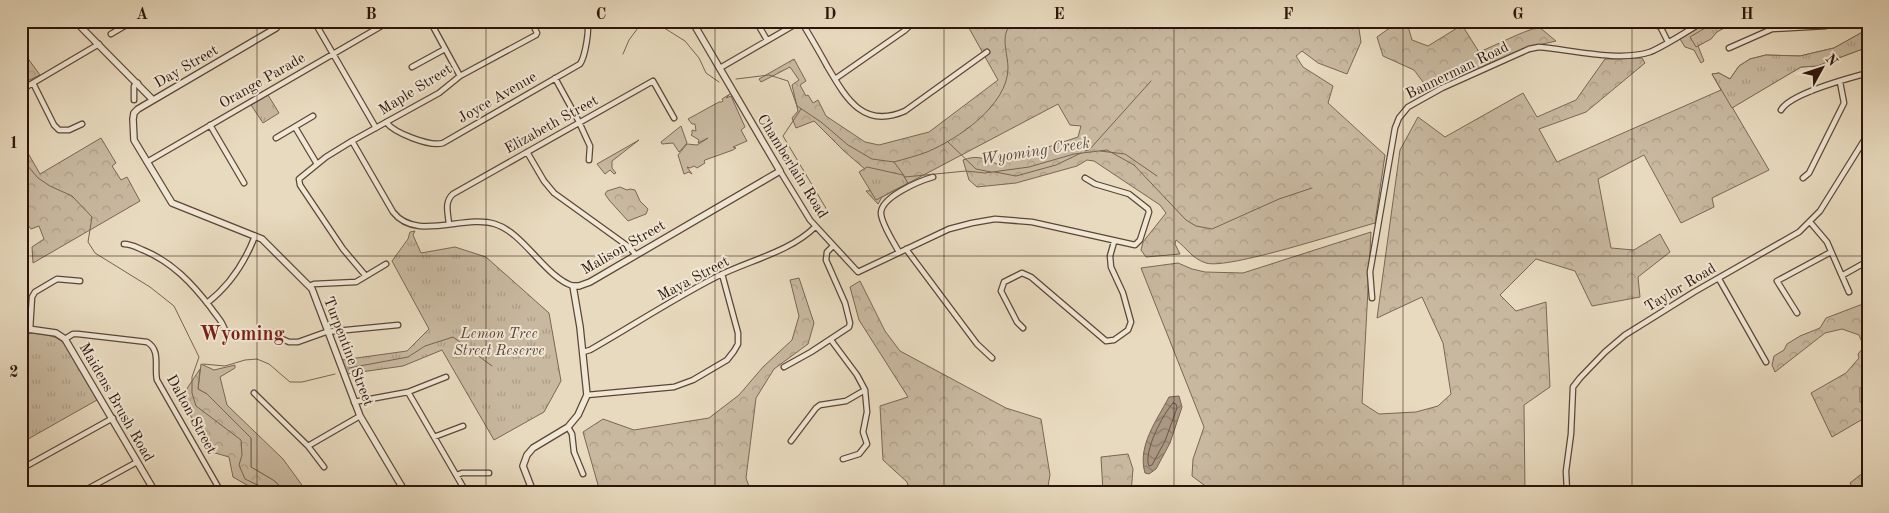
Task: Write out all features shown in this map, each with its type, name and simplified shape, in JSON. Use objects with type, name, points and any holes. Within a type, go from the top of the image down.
[{"type":"street","points":[[75,21],[153,100]]},
{"type":"street","points":[[111,34],[133,21]]},
{"type":"street","name":"Day Street","points":[[153,100],[276,28],[282,21]]},
{"type":"street","points":[[314,21],[376,128]]},
{"type":"street","name":"Orange Parade","points":[[146,162],[390,21]]},
{"type":"street","points":[[430,21],[460,76]]},
{"type":"street","name":"Maple Street","points":[[365,275],[343,249],[298,180],[317,164],[352,141],[438,92],[460,76],[536,35],[537,33],[531,21]]},
{"type":"street","name":"Joyce Avenue","points":[[386,122],[389,126],[416,139],[438,144],[486,120],[582,62],[588,29],[586,21]]},
{"type":"street","name":"Chamberlain Road","points":[[692,21],[805,214],[858,272],[960,225],[995,219],[1032,222],[1134,245],[1140,240],[1149,212],[1148,209],[1129,194],[1095,184],[1086,178]]},
{"type":"street","points":[[756,21],[767,40]]},
{"type":"street","points":[[720,68],[801,21],[847,99],[861,110],[878,115],[898,114],[911,108],[987,52]]},
{"type":"street","points":[[835,79],[904,31],[915,21]]},
{"type":"street","points":[[1627,21],[1635,21]]},
{"type":"street","points":[[1654,21],[1661,28],[1668,42]]},
{"type":"street","name":"Bannerman Road","points":[[1372,298],[1369,281],[1371,265],[1395,128],[1403,112],[1442,88],[1529,49],[1539,47],[1607,55],[1635,56],[1652,51],[1704,21]]},
{"type":"street","points":[[1729,48],[1772,29],[1826,26],[1835,21]]},
{"type":"street","points":[[21,90],[99,44]]},
{"type":"street","points":[[412,67],[445,49]]},
{"type":"street","points":[[1781,110],[1799,95],[1868,73]]},
{"type":"street","points":[[555,78],[590,146],[589,160]]},
{"type":"street","name":"Elizabeth Street","points":[[449,224],[447,205],[453,194],[653,81],[674,118]]},
{"type":"street","points":[[1803,178],[1809,173],[1844,103],[1840,82]]},
{"type":"street","points":[[33,83],[54,125],[59,130],[69,130],[82,124]]},
{"type":"street","points":[[134,100],[134,86],[138,83]]},
{"type":"street","name":"Turpentine Street","points":[[153,100],[134,113],[134,140],[172,204],[266,242],[309,286],[314,293],[360,416],[403,491]]},
{"type":"street","points":[[276,138],[313,116]]},
{"type":"street","points":[[210,125],[244,183]]},
{"type":"street","points":[[295,127],[317,164]]},
{"type":"street","name":"Taylor Road","points":[[1567,492],[1573,387],[1576,382],[1605,352],[1625,335],[1694,292],[1800,232],[1820,211],[1868,134]]},
{"type":"street","name":"Malison Street","points":[[352,141],[393,212],[401,221],[413,226],[482,222],[502,227],[563,281],[573,286],[590,282],[780,171]]},
{"type":"street","points":[[527,152],[544,181],[554,193],[629,247],[636,255]]},
{"type":"street","points":[[899,252],[883,221],[882,208],[886,201],[893,196],[933,177]]},
{"type":"street","points":[[1810,222],[1827,242],[1849,292]]},
{"type":"street","name":"Maya Street","points":[[583,352],[598,346],[722,274],[771,254],[805,236],[815,227]]},
{"type":"street","points":[[207,303],[224,288],[242,265],[255,236]]},
{"type":"street","points":[[1023,328],[1017,322],[1001,291],[1004,282],[1022,273],[1031,277],[1106,341],[1114,340],[1128,330],[1131,325],[1131,319],[1110,262],[1114,242]]},
{"type":"street","points":[[124,244],[130,244],[150,252],[193,284],[224,326],[226,335]]},
{"type":"street","points":[[784,367],[846,330],[850,323],[842,292],[826,260],[827,252],[833,246]]},
{"type":"street","points":[[906,249],[978,344],[992,358]]},
{"type":"street","points":[[1797,313],[1777,281],[1831,252]]},
{"type":"street","points":[[1843,275],[1868,262]]},
{"type":"street","points":[[309,286],[314,284],[354,282],[386,264]]},
{"type":"street","points":[[587,395],[674,387],[693,380],[727,360],[738,344],[738,333],[722,274]]},
{"type":"street","points":[[30,330],[32,297],[35,292],[59,278],[80,281]]},
{"type":"street","points":[[1719,279],[1765,360],[1770,353]]},
{"type":"street","points":[[533,492],[525,474],[524,460],[533,448],[568,427],[578,416],[587,395],[583,352],[573,286]]},
{"type":"street","points":[[282,339],[289,342],[298,342],[328,332],[398,325]]},
{"type":"street","name":"Maidens Brush Road","points":[[21,328],[56,333],[65,339],[155,492]]},
{"type":"street","name":"Dalton Street","points":[[65,339],[73,334],[78,334],[147,342],[152,346],[156,354],[157,380],[221,492]]},
{"type":"street","points":[[831,340],[857,375],[865,390],[867,412],[863,432],[867,444],[859,454],[844,459]]},
{"type":"street","points":[[354,402],[408,392],[446,377]]},
{"type":"street","points":[[791,441],[820,405],[846,401],[865,390]]},
{"type":"street","points":[[254,392],[308,446],[324,467]]},
{"type":"street","points":[[408,392],[466,492]]},
{"type":"street","points":[[308,446],[360,416]]},
{"type":"street","points":[[21,469],[112,418]]},
{"type":"street","points":[[434,438],[463,426]]},
{"type":"street","points":[[568,427],[572,436],[574,452],[583,474]]},
{"type":"street","points":[[82,492],[136,462]]},
{"type":"street","points":[[457,475],[462,473],[489,473]]},
{"type":"green space","points":[[965,21],[1363,21],[1359,29],[1361,42],[1347,74],[1318,63],[1302,51],[1296,56],[1303,67],[1333,86],[1328,103],[1385,155],[1375,223],[1288,249],[1218,264],[1201,261],[1176,240],[1175,244],[1180,254],[1146,257],[1141,250],[1143,242],[1166,213],[1160,205],[1094,161],[1087,160],[1077,166],[1016,183],[977,187],[969,180],[963,160],[980,158],[997,164],[1078,137],[1081,126],[1070,125],[1058,104],[882,197],[878,204],[866,191],[880,190],[866,170],[814,121],[796,128],[792,118],[798,111],[792,85],[799,80],[790,67],[761,82],[759,79],[794,59],[806,81],[800,85],[806,96],[808,95],[813,103],[818,100],[826,116],[865,142],[879,145],[929,132],[998,80]]},
{"type":"green space","points":[[1392,21],[1410,21],[1407,23],[1412,40],[1428,46],[1462,25],[1479,52],[1539,27],[1556,41],[1529,47],[1429,90],[1414,70],[1383,56],[1377,37],[1391,27]]},
{"type":"green space","points":[[1710,21],[1730,21],[1698,46],[1704,61],[1701,63],[1694,50],[1685,47],[1680,39]]},
{"type":"green space","points":[[1717,21],[1737,21],[1696,47],[1690,37]]},
{"type":"green space","points":[[1868,29],[1868,47],[1817,66],[1801,67],[1732,107],[1769,170],[1712,198],[1714,207],[1681,223],[1644,155],[1598,179],[1611,248],[1634,250],[1660,234],[1670,252],[1638,277],[1640,297],[1592,306],[1575,271],[1536,259],[1500,295],[1516,311],[1546,302],[1550,387],[1524,405],[1525,492],[1232,492],[1208,488],[1192,476],[1193,459],[1204,427],[1141,268],[1178,263],[1205,272],[1243,273],[1371,232],[1362,403],[1379,414],[1416,412],[1438,406],[1451,394],[1443,343],[1422,297],[1377,318],[1400,150],[1418,117],[1445,137],[1523,93],[1537,117],[1576,100],[1605,59],[1642,58],[1645,63],[1586,112],[1539,129],[1557,162],[1721,90],[1712,74],[1719,73],[1730,79],[1739,66],[1750,59],[1766,55],[1800,56],[1834,48]]},
{"type":"green space","points":[[1868,29],[1868,47],[1817,66],[1801,67],[1732,108],[1712,74],[1719,73],[1730,79],[1739,66],[1750,59],[1766,55],[1800,56],[1834,48]]},
{"type":"green space","points":[[21,49],[40,75],[21,84]]},
{"type":"green space","points":[[730,94],[726,98],[731,96],[745,127],[741,130],[747,141],[733,147],[736,148],[733,150],[705,160],[705,163],[697,168],[694,166],[687,167],[692,174],[689,172],[684,174],[678,155],[687,144],[697,145],[708,138],[698,143],[699,140],[691,135],[692,130],[696,131],[695,124],[692,124],[688,119],[722,102],[722,99]]},
{"type":"green space","points":[[268,95],[279,113],[263,123],[251,105]]},
{"type":"green space","points":[[681,126],[687,143],[679,152],[673,143],[662,144],[661,142]]},
{"type":"green space","points":[[101,138],[116,163],[112,166],[121,180],[127,177],[140,201],[33,263],[32,247],[44,239],[39,226],[31,229],[21,217],[21,141],[40,174]]},
{"type":"green space","points":[[639,140],[612,161],[612,168],[616,173],[614,174],[610,170],[605,174],[597,164]]},
{"type":"green space","points":[[867,167],[903,175],[908,183],[876,200],[859,172]]},
{"type":"green space","points":[[620,187],[627,190],[635,190],[640,201],[648,209],[646,214],[628,221],[605,194],[607,191]]},
{"type":"green space","name":"Lemon Tree Street Reserve","points":[[415,231],[413,235],[421,253],[455,247],[486,257],[549,313],[561,381],[544,412],[494,440],[442,350],[403,366],[347,374],[342,360],[407,351],[429,329],[392,261],[408,239],[410,232]]},
{"type":"green space","points":[[799,278],[814,323],[808,344],[774,369],[756,398],[746,478],[751,492],[600,492],[583,432],[603,419],[634,430],[709,418],[739,395],[763,367],[792,340],[799,316],[790,280]]},
{"type":"green space","points":[[860,281],[885,331],[900,351],[1006,408],[1041,419],[1050,475],[1047,492],[910,492],[907,482],[883,460],[880,406],[908,397],[859,320],[850,287]]},
{"type":"green space","points":[[1868,302],[1868,383],[1860,388],[1860,402],[1868,404],[1868,416],[1832,437],[1811,393],[1846,373],[1859,358],[1858,354],[1864,347],[1859,335],[1842,329],[1825,333],[1775,372],[1772,365],[1774,356],[1784,350],[1787,344],[1800,336],[1820,328],[1826,318]]},
{"type":"green space","points":[[21,332],[46,335],[56,338],[65,344],[97,400],[21,443]]},
{"type":"green space","points":[[201,364],[214,370],[235,365],[235,368],[220,377],[227,405],[283,459],[307,492],[287,492],[273,480],[251,467],[251,438],[207,394],[198,389]]},
{"type":"green space","points":[[200,369],[198,389],[207,394],[251,438],[251,467],[273,480],[287,492],[259,492],[233,477],[229,457],[212,452],[186,408],[182,396]]},
{"type":"green space","points":[[1128,454],[1133,469],[1131,492],[1103,492],[1101,457]]},
{"type":"green space","points":[[1868,469],[1868,492],[1855,492],[1850,483]]},
{"type":"water","points":[[1179,396],[1182,407],[1170,443],[1156,469],[1149,474],[1145,473],[1144,453],[1154,424],[1169,397]]},
{"type":"waterway","points":[[623,54],[629,40],[643,21]]},
{"type":"waterway","name":"Wyoming Creek","points":[[653,21],[685,41],[699,58],[706,73],[719,82]]},
{"type":"waterway","points":[[894,162],[923,153],[953,139],[991,107],[1000,95],[1006,82],[1008,68],[1005,44],[1006,34],[1014,21]]},
{"type":"waterway","name":"Wyoming Creek","points":[[736,79],[769,75],[788,81],[797,106],[821,122],[848,145],[872,159],[894,162],[905,177],[966,171],[985,173],[1029,167],[1074,154],[1107,150],[1134,165],[1186,220],[1196,226],[1212,229],[1279,199],[1312,188]]},
{"type":"waterway","points":[[1085,151],[1089,150],[1151,81]]},
{"type":"waterway","points":[[801,109],[783,136],[827,210]]},
{"type":"waterway","points":[[947,141],[976,169],[991,172]]},
{"type":"waterway","points":[[1100,151],[1125,154],[1157,176]]},
{"type":"waterway","points":[[995,172],[1016,176],[1056,165],[1081,153]]},
{"type":"waterway","points":[[21,158],[38,178],[72,196],[92,217],[88,242],[95,253],[150,287],[174,306],[199,357],[192,377],[192,393],[196,406],[241,440],[242,455],[239,465],[245,479],[272,492]]},
{"type":"waterway","points":[[349,368],[408,357],[425,346],[453,337],[492,366]]},
{"type":"waterway","points":[[203,364],[225,366],[245,360],[257,359],[269,364],[290,382],[302,382],[335,374]]},
{"type":"district","name":"Wyoming","points":[[242,333]]}]
